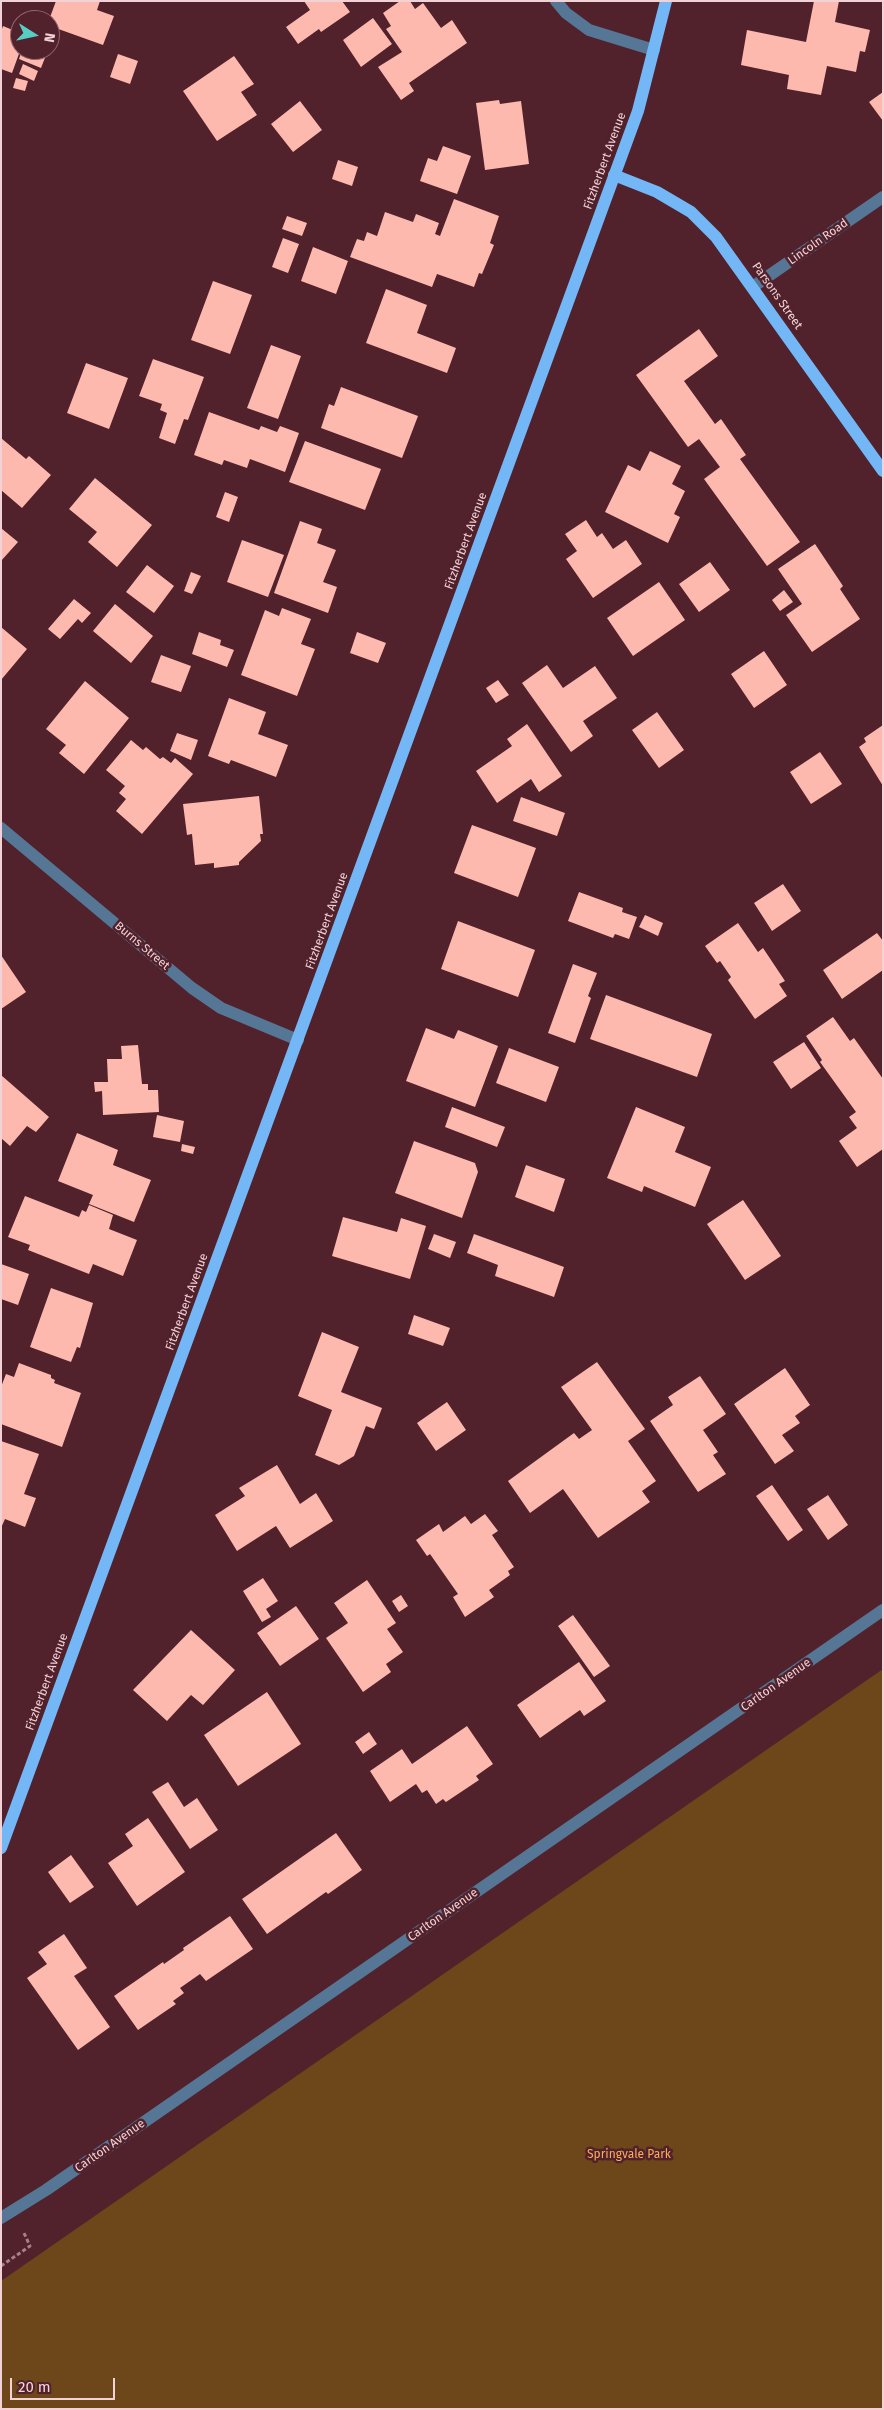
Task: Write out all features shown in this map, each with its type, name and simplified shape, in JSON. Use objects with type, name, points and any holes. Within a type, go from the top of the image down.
[{"type":"main road","name":"Fitzherbert Avenue","points":[[1,1848],[638,110],[666,1]]},
{"type":"main road","name":"Parsons Street","points":[[614,175],[657,192],[691,212],[716,237],[754,286],[883,471]]},
{"type":"street","points":[[556,1],[566,13],[589,30],[654,50]]},
{"type":"street","name":"Lincoln Road","points":[[754,286],[883,197]]},
{"type":"street","name":"Burns Street","points":[[1,828],[192,988],[221,1008],[298,1040]]},
{"type":"street","name":"Carlton Avenue","points":[[1,2218],[62,2179],[883,1610]]},
{"type":"path","points":[[1,2266],[30,2246],[24,2232]]},
{"type":"green space","name":"Springvale Park","points":[[883,1669],[883,2409],[1,2409],[1,2281]]},
{"type":"building","points":[[56,1],[100,1],[97,10],[114,16],[103,45],[60,30],[60,10],[53,10]]},
{"type":"building","points":[[304,1],[342,1],[350,12],[321,32],[319,29],[298,44],[286,27],[310,10]]},
{"type":"building","points":[[400,1],[410,1],[415,9],[423,3],[441,28],[452,20],[467,43],[409,83],[414,91],[401,100],[378,67],[402,52],[386,29],[391,26],[383,13]]},
{"type":"building","points":[[814,1],[839,1],[835,22],[870,30],[865,52],[860,51],[856,72],[827,66],[821,95],[787,89],[789,75],[741,65],[747,30],[806,42]]},
{"type":"building","points":[[373,18],[392,44],[361,67],[343,40]]},
{"type":"building","points":[[3,26],[10,29],[10,60],[17,60],[12,73],[1,69],[1,32]]},
{"type":"building","points":[[118,54],[138,61],[130,84],[110,77]]},
{"type":"building","points":[[234,56],[254,84],[241,92],[257,115],[217,141],[183,91]]},
{"type":"building","points":[[21,60],[44,60],[41,68]]},
{"type":"building","points":[[23,64],[38,71],[34,81],[19,74]]},
{"type":"building","points":[[16,78],[28,81],[25,91],[13,88]]},
{"type":"building","points":[[883,92],[883,121],[869,102]]},
{"type":"building","points":[[499,100],[500,104],[521,101],[529,164],[485,170],[476,103]]},
{"type":"building","points":[[300,101],[322,130],[293,152],[271,124]]},
{"type":"building","points":[[443,146],[471,156],[457,194],[420,181],[428,158],[437,161]]},
{"type":"building","points":[[338,160],[358,167],[352,186],[332,179]]},
{"type":"building","points":[[454,199],[499,216],[490,243],[494,245],[482,274],[479,273],[474,287],[437,274],[432,287],[350,257],[357,239],[364,241],[367,232],[377,236],[385,212],[413,222],[416,214],[439,223],[435,234],[440,236]]},
{"type":"building","points":[[287,216],[307,223],[302,236],[282,229]]},
{"type":"building","points":[[283,238],[299,244],[288,273],[272,267]]},
{"type":"building","points":[[313,247],[348,261],[336,294],[301,281]]},
{"type":"building","points":[[213,281],[252,295],[230,354],[191,340]]},
{"type":"building","points":[[386,289],[427,305],[417,333],[456,348],[447,373],[366,343]]},
{"type":"building","points":[[699,329],[718,356],[684,381],[715,424],[721,419],[746,455],[740,459],[800,542],[767,566],[704,479],[720,467],[699,439],[688,447],[636,375]]},
{"type":"building","points":[[271,345],[301,356],[278,419],[247,408]]},
{"type":"building","points":[[153,359],[204,377],[188,420],[184,419],[175,444],[159,438],[167,413],[160,410],[162,404],[139,396]]},
{"type":"building","points":[[86,363],[128,378],[109,429],[67,413]]},
{"type":"building","points":[[341,387],[418,416],[402,458],[321,428],[329,404],[334,406]]},
{"type":"building","points":[[209,412],[259,430],[261,426],[277,432],[280,426],[299,433],[285,472],[250,459],[247,468],[224,460],[222,465],[194,455]]},
{"type":"building","points":[[1,438],[26,459],[29,456],[51,475],[22,508],[1,490]]},
{"type":"building","points":[[305,441],[381,469],[365,510],[289,482]]},
{"type":"building","points":[[650,451],[681,466],[672,484],[685,491],[674,514],[680,517],[668,543],[605,512],[628,465],[640,471]]},
{"type":"building","points":[[95,478],[152,525],[117,567],[88,542],[97,532],[69,509]]},
{"type":"building","points":[[225,492],[238,497],[229,522],[216,517]]},
{"type":"building","points":[[586,520],[597,537],[602,533],[613,549],[626,540],[642,564],[593,598],[566,559],[577,551],[565,534]]},
{"type":"building","points":[[300,521],[322,529],[317,543],[336,550],[323,582],[337,587],[328,613],[274,593]]},
{"type":"building","points":[[1,528],[18,542],[1,561]]},
{"type":"building","points":[[242,540],[284,555],[268,597],[227,582]]},
{"type":"building","points":[[815,544],[843,586],[840,589],[860,619],[812,652],[786,615],[802,604],[778,569]]},
{"type":"building","points":[[710,562],[730,590],[699,612],[679,584]]},
{"type":"building","points":[[147,565],[174,586],[154,613],[126,592]]},
{"type":"building","points":[[191,572],[201,576],[192,594],[184,591]]},
{"type":"building","points":[[659,582],[685,620],[633,656],[607,618]]},
{"type":"building","points":[[784,590],[793,602],[780,611],[772,600]]},
{"type":"building","points":[[74,599],[91,613],[82,623],[78,619],[60,639],[48,629]]},
{"type":"building","points":[[115,604],[153,636],[131,663],[93,631]]},
{"type":"building","points":[[282,608],[311,619],[301,644],[315,649],[297,696],[241,675],[265,610],[279,616]]},
{"type":"building","points":[[1,627],[27,649],[1,680]]},
{"type":"building","points":[[199,632],[221,640],[220,645],[234,650],[227,667],[192,654]]},
{"type":"building","points":[[357,632],[386,643],[378,663],[350,653]]},
{"type":"building","points":[[764,651],[787,685],[754,708],[731,674]]},
{"type":"building","points":[[161,655],[191,666],[181,692],[151,682]]},
{"type":"building","points":[[547,665],[563,688],[595,666],[617,698],[583,721],[593,736],[571,752],[522,683]]},
{"type":"building","points":[[498,680],[509,695],[496,703],[486,688]]},
{"type":"building","points":[[85,681],[129,718],[84,774],[59,753],[66,745],[46,729]]},
{"type":"building","points":[[229,698],[266,712],[258,734],[288,745],[276,777],[231,760],[229,764],[208,756]]},
{"type":"building","points":[[657,712],[684,750],[659,768],[632,730]]},
{"type":"building","points":[[527,724],[562,776],[539,792],[531,779],[497,803],[476,771],[512,746],[507,739]]},
{"type":"building","points":[[883,725],[883,786],[859,747],[866,742],[864,738]]},
{"type":"building","points":[[177,733],[198,740],[191,760],[170,751]]},
{"type":"building","points":[[131,740],[143,750],[146,747],[160,759],[163,757],[171,763],[175,758],[193,774],[142,834],[116,811],[126,799],[119,793],[125,786],[106,770]]},
{"type":"building","points":[[820,752],[842,784],[811,804],[790,772]]},
{"type":"building","points":[[259,796],[263,834],[260,834],[261,841],[239,862],[239,865],[214,868],[214,863],[195,865],[192,834],[187,835],[183,804]]},
{"type":"building","points":[[521,797],[565,813],[557,836],[513,821]]},
{"type":"building","points":[[472,825],[536,848],[518,897],[454,873]]},
{"type":"building","points":[[783,884],[801,911],[772,931],[754,903]]},
{"type":"building","points":[[579,892],[623,908],[622,912],[637,917],[629,939],[615,934],[613,938],[568,921]]},
{"type":"building","points":[[645,915],[663,923],[658,936],[639,927]]},
{"type":"building","points":[[458,921],[535,950],[518,997],[441,969]]},
{"type":"building","points":[[738,923],[758,952],[763,948],[785,981],[779,984],[787,996],[755,1019],[728,980],[731,977],[720,961],[717,963],[705,946]]},
{"type":"building","points":[[877,933],[883,941],[883,970],[842,999],[823,970]]},
{"type":"building","points":[[1,955],[26,992],[1,1009]]},
{"type":"building","points":[[573,964],[597,973],[588,996],[591,998],[575,1043],[548,1033]]},
{"type":"building","points":[[606,995],[712,1034],[697,1077],[590,1039]]},
{"type":"building","points":[[833,1017],[850,1041],[854,1038],[883,1079],[883,1149],[857,1167],[839,1141],[857,1128],[849,1117],[856,1112],[820,1062],[822,1060],[806,1036]]},
{"type":"building","points":[[426,1028],[454,1039],[458,1030],[498,1046],[475,1107],[406,1081]]},
{"type":"building","points":[[804,1042],[821,1068],[791,1089],[773,1062]]},
{"type":"building","points":[[138,1045],[142,1084],[148,1084],[148,1090],[158,1090],[159,1112],[103,1115],[102,1091],[95,1092],[94,1082],[108,1082],[107,1059],[122,1059],[121,1046]]},
{"type":"building","points":[[509,1048],[559,1067],[546,1102],[496,1083]]},
{"type":"building","points":[[1,1075],[49,1117],[36,1132],[27,1126],[10,1146],[1,1138]]},
{"type":"building","points":[[452,1107],[505,1127],[497,1147],[445,1127]]},
{"type":"building","points":[[636,1107],[685,1127],[675,1152],[711,1167],[695,1207],[644,1186],[642,1192],[607,1178]]},
{"type":"building","points":[[157,1115],[184,1121],[180,1142],[153,1137]]},
{"type":"building","points":[[77,1133],[118,1150],[113,1165],[151,1180],[134,1222],[89,1204],[93,1195],[58,1181]]},
{"type":"building","points":[[414,1141],[475,1163],[478,1172],[462,1218],[395,1193]]},
{"type":"building","points":[[182,1144],[195,1147],[193,1154],[181,1151]]},
{"type":"building","points":[[526,1165],[565,1179],[554,1212],[515,1197]]},
{"type":"building","points":[[25,1196],[79,1217],[82,1210],[86,1212],[89,1205],[113,1215],[109,1229],[137,1240],[123,1276],[93,1264],[89,1274],[28,1250],[30,1245],[8,1237]]},
{"type":"building","points":[[743,1200],[781,1256],[745,1280],[707,1224]]},
{"type":"building","points":[[343,1217],[397,1232],[401,1218],[426,1226],[410,1279],[332,1256]]},
{"type":"building","points":[[434,1234],[456,1242],[450,1258],[428,1249]]},
{"type":"building","points":[[474,1234],[564,1267],[554,1297],[495,1276],[498,1265],[467,1253]]},
{"type":"building","points":[[1,1264],[29,1274],[18,1305],[1,1299]]},
{"type":"building","points":[[51,1288],[93,1303],[80,1348],[77,1347],[71,1362],[30,1347]]},
{"type":"building","points":[[414,1315],[450,1328],[443,1346],[408,1334]]},
{"type":"building","points":[[322,1332],[359,1347],[341,1392],[382,1408],[374,1429],[366,1426],[354,1456],[339,1465],[315,1455],[332,1410],[298,1396]]},
{"type":"building","points":[[597,1362],[645,1429],[628,1441],[656,1481],[642,1491],[650,1502],[598,1538],[563,1489],[530,1513],[508,1481],[574,1433],[579,1439],[592,1430],[561,1387]]},
{"type":"building","points":[[19,1363],[51,1375],[51,1378],[55,1380],[54,1383],[81,1393],[62,1447],[1,1424],[1,1387],[6,1374],[14,1377]]},
{"type":"building","points":[[785,1368],[810,1405],[795,1416],[800,1423],[782,1435],[794,1451],[775,1464],[734,1404]]},
{"type":"building","points":[[700,1376],[726,1414],[703,1430],[718,1452],[713,1455],[726,1474],[698,1492],[650,1421],[673,1405],[668,1397]]},
{"type":"building","points":[[447,1402],[466,1430],[436,1451],[417,1423]]},
{"type":"building","points":[[1,1441],[39,1454],[24,1494],[36,1498],[25,1527],[5,1519],[1,1528]]},
{"type":"building","points":[[277,1465],[300,1504],[316,1493],[333,1521],[290,1548],[276,1526],[237,1551],[215,1515],[245,1496],[239,1488]]},
{"type":"building","points":[[772,1485],[803,1530],[788,1541],[756,1496]]},
{"type":"building","points":[[828,1495],[848,1525],[828,1540],[807,1509]]},
{"type":"building","points":[[485,1514],[498,1531],[492,1535],[514,1567],[508,1571],[510,1575],[489,1590],[494,1597],[465,1617],[453,1597],[458,1594],[430,1554],[427,1556],[416,1540],[439,1524],[443,1532],[465,1516],[471,1524]]},
{"type":"building","points":[[263,1578],[278,1601],[266,1609],[271,1617],[262,1622],[243,1591]]},
{"type":"building","points":[[367,1580],[396,1623],[387,1629],[403,1652],[386,1664],[391,1672],[363,1692],[326,1638],[348,1623],[334,1603]]},
{"type":"building","points":[[401,1595],[408,1606],[399,1612],[392,1601]]},
{"type":"building","points":[[296,1606],[319,1639],[280,1666],[257,1633]]},
{"type":"building","points":[[573,1615],[610,1666],[594,1677],[558,1626]]},
{"type":"building","points":[[191,1630],[235,1670],[203,1705],[191,1695],[167,1721],[133,1690]]},
{"type":"building","points":[[579,1662],[606,1701],[584,1716],[580,1710],[540,1738],[517,1705]]},
{"type":"building","points":[[267,1692],[301,1744],[238,1786],[204,1735]]},
{"type":"building","points":[[467,1726],[493,1764],[476,1776],[479,1780],[446,1802],[443,1799],[436,1804],[427,1790],[422,1793],[416,1784],[390,1802],[370,1771],[402,1749],[412,1764]]},
{"type":"building","points":[[369,1732],[377,1744],[363,1754],[355,1742]]},
{"type":"building","points":[[168,1782],[184,1807],[197,1798],[218,1830],[190,1849],[152,1792]]},
{"type":"building","points":[[148,1818],[185,1872],[137,1906],[108,1863],[133,1846],[125,1834]]},
{"type":"building","points":[[336,1833],[362,1870],[328,1894],[326,1892],[267,1934],[242,1899]]},
{"type":"building","points":[[71,1855],[94,1887],[70,1903],[48,1872]]},
{"type":"building","points":[[230,1916],[253,1949],[206,1981],[200,1974],[180,1988],[184,1993],[173,2001],[176,2004],[138,2030],[114,1996],[163,1962],[164,1964],[184,1950],[183,1948]]},
{"type":"building","points":[[64,1934],[87,1968],[74,1976],[110,2027],[78,2050],[27,1978],[47,1964],[38,1952]]}]
